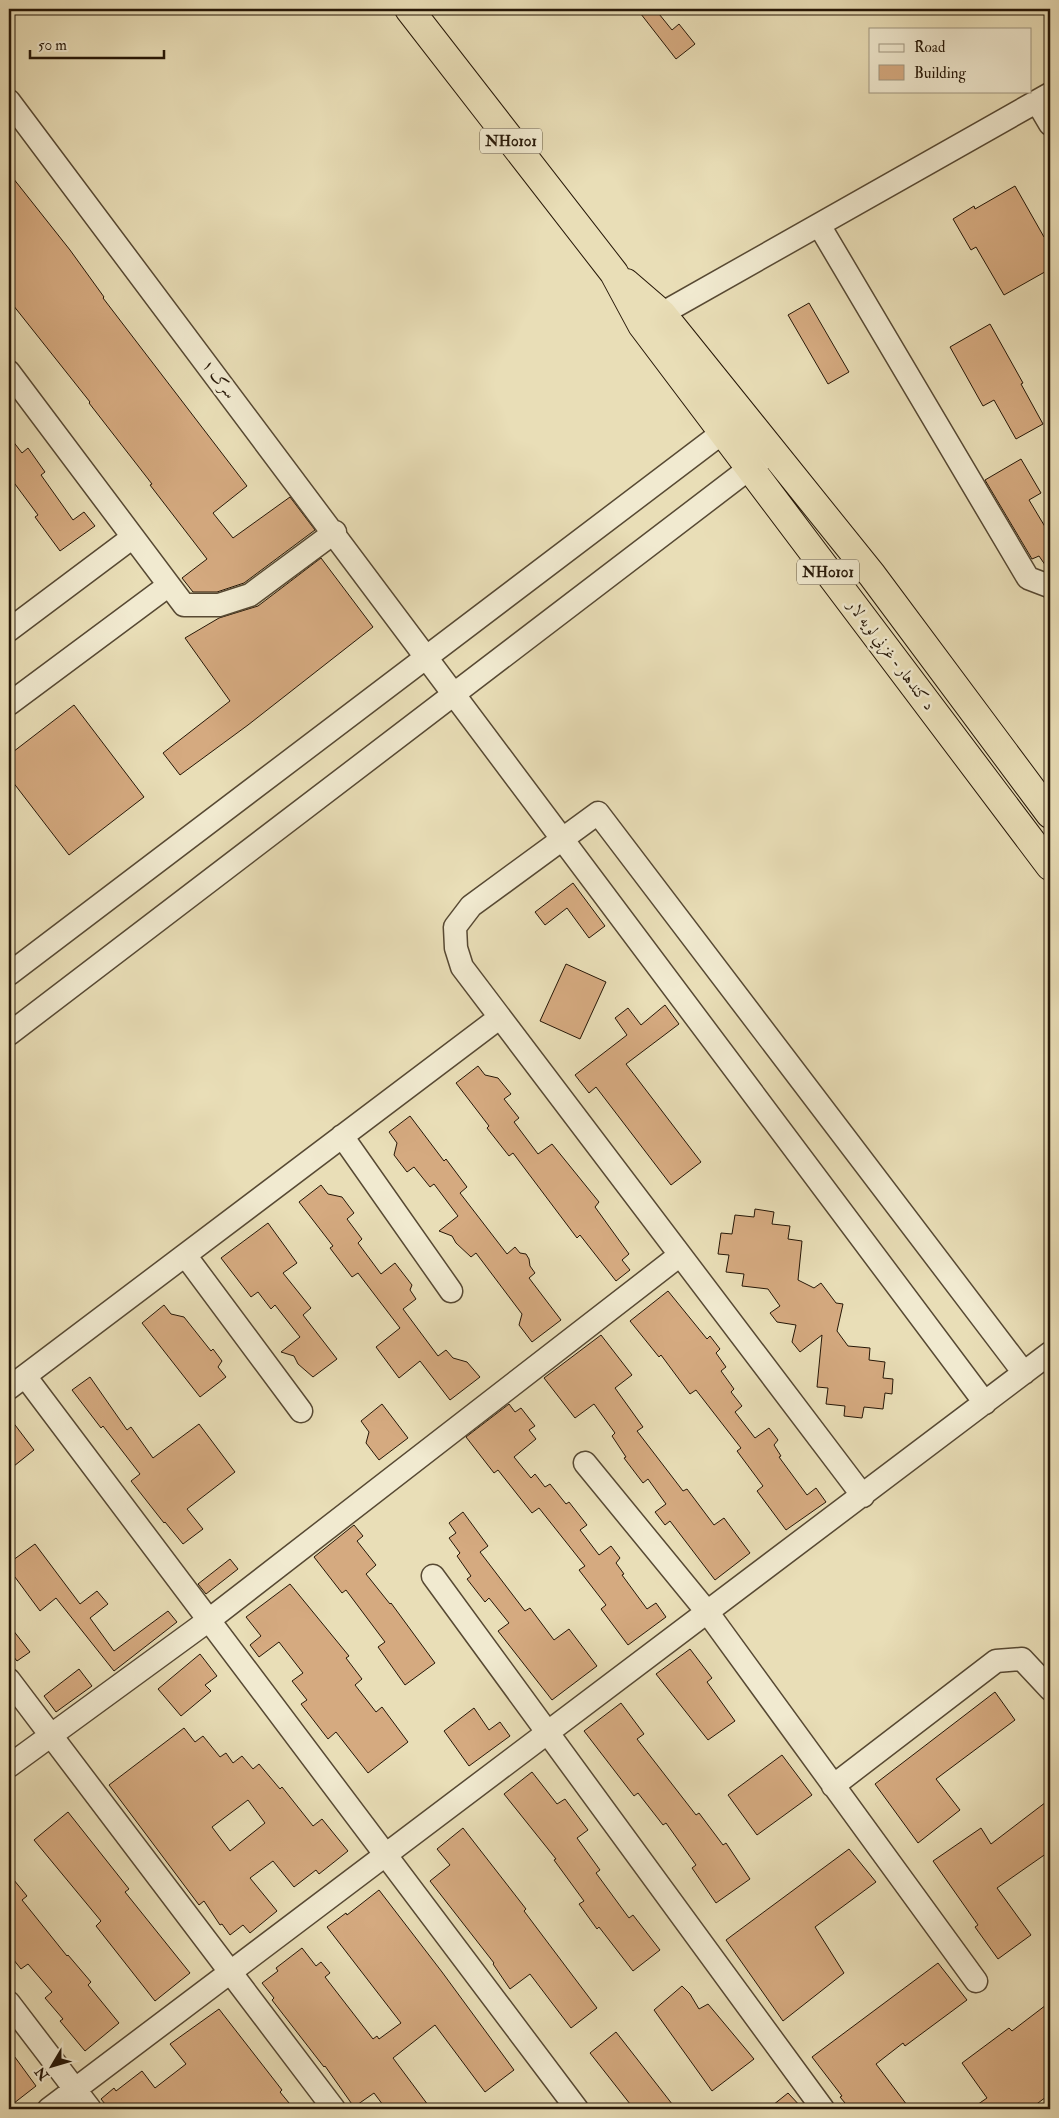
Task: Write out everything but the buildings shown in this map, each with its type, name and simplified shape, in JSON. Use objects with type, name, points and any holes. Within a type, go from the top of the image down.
[{"type":"highway","name":"د کندهار - غزني لويه لار","points":[[409,9],[734,424],[772,451],[872,575],[1050,814]]},
{"type":"highway","name":"د کندهار - غزني لويه لار","points":[[734,424],[750,468],[1050,866]]},
{"type":"street","points":[[652,320],[1044,98],[1050,124]]},
{"type":"street","name":"سرک ۱","points":[[9,101],[335,532],[562,839],[985,1402]]},
{"type":"street","points":[[819,225],[1028,578],[1050,586]]},
{"type":"street","points":[[9,372],[184,605],[219,605],[250,596],[335,532]]},
{"type":"street","points":[[9,974],[734,424]]},
{"type":"street","points":[[9,1034],[772,451]]},
{"type":"street","points":[[9,630],[133,537]]},
{"type":"street","points":[[9,704],[169,585]]},
{"type":"street","points":[[863,1496],[462,967],[456,948],[455,927],[471,906],[598,813],[1024,1373]]},
{"type":"street","points":[[499,1018],[17,1382],[209,1620],[577,2109]]},
{"type":"street","points":[[342,1136],[451,1291]]},
{"type":"street","points":[[185,1255],[301,1411]]},
{"type":"street","points":[[9,1766],[209,1620],[680,1255]]},
{"type":"street","points":[[49,2109],[1050,1353]]},
{"type":"street","points":[[585,1463],[708,1613],[976,1981]]},
{"type":"street","points":[[433,1576],[824,2109]]},
{"type":"street","points":[[833,1786],[996,1662],[1022,1659],[1050,1689]]},
{"type":"street","points":[[9,1680],[334,2109]]},
{"type":"street","points":[[9,2003],[90,2109]]}]
